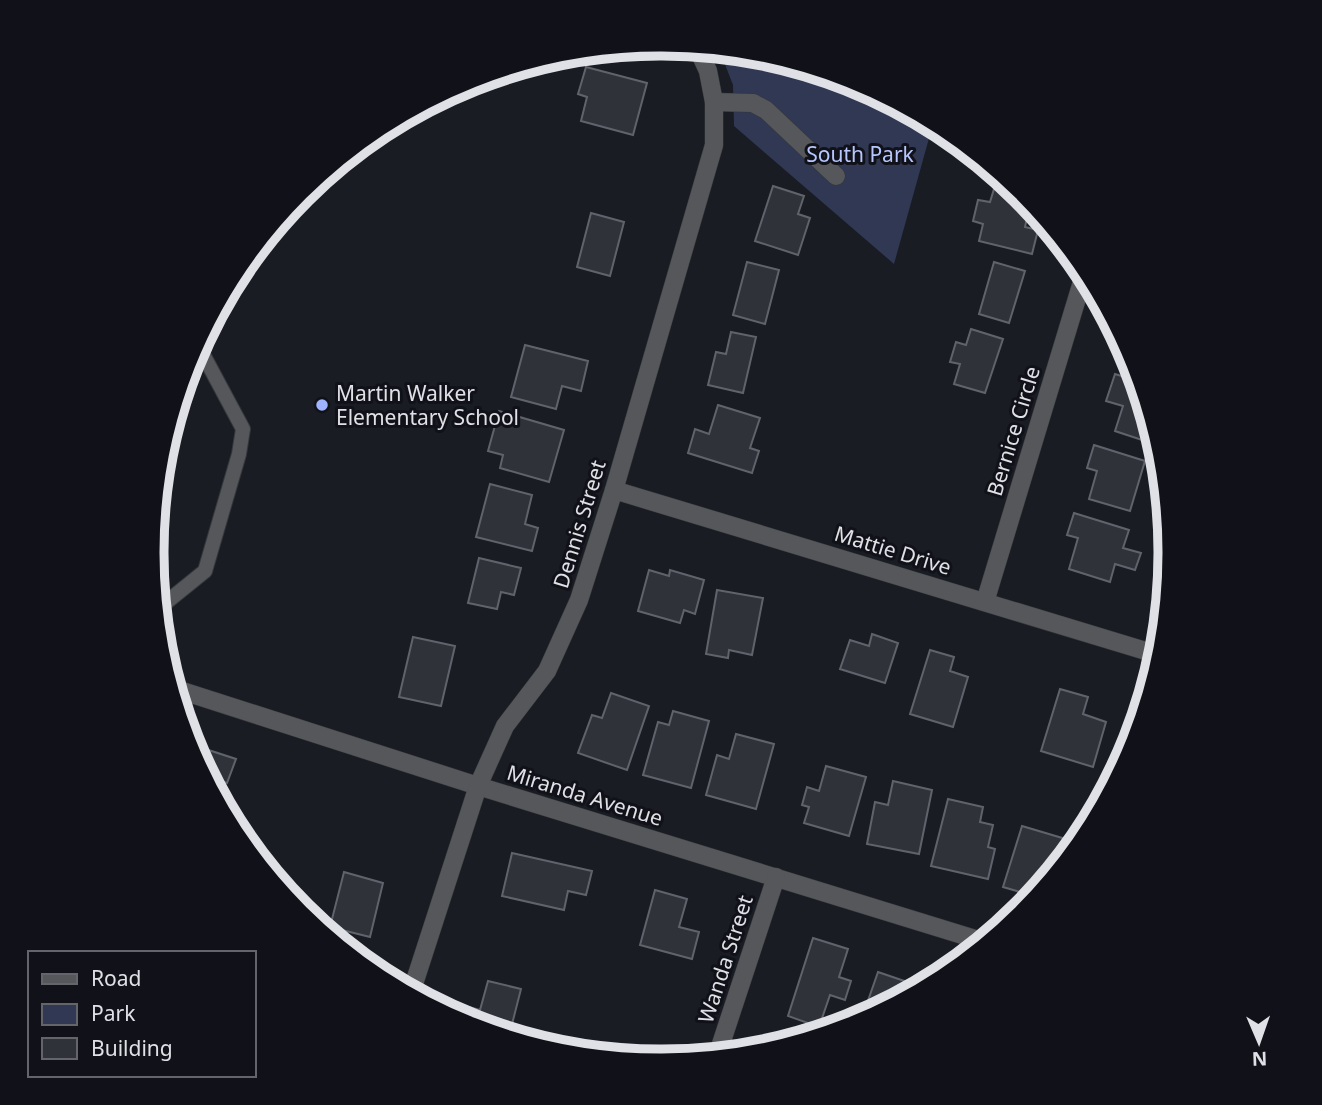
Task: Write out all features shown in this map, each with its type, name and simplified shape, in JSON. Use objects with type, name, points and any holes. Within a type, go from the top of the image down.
[{"type":"street","name":"Dennis Street","points":[[414,983],[478,786],[505,726],[547,671],[579,600],[614,490],[714,145],[714,102],[708,71],[702,58]]},
{"type":"street","points":[[714,102],[753,103],[766,110],[836,176]]},
{"type":"street","name":"Bernice Circle","points":[[985,602],[1080,287]]},
{"type":"street","name":"Mattie Drive","points":[[614,490],[1147,651]]},
{"type":"street","name":"Miranda Avenue","points":[[184,692],[478,786],[973,938]]},
{"type":"street","name":"Wanda Street","points":[[720,1046],[776,877]]},
{"type":"lane","points":[[168,601],[205,571],[239,454],[243,429],[204,357]]},
{"type":"green space","name":"South Park","points":[[723,60],[821,82],[881,107],[930,136],[894,264],[734,126],[733,85]]},
{"type":"building","points":[[586,67],[647,83],[633,135],[581,121],[587,97],[578,94]]},
{"type":"building","points":[[773,186],[804,196],[798,214],[810,218],[798,255],[755,241]]},
{"type":"building","points":[[994,189],[1001,191],[1027,217],[1025,227],[1038,230],[1032,254],[979,241],[983,224],[973,221],[978,200],[990,202]]},
{"type":"building","points":[[591,213],[624,222],[610,276],[577,267]]},
{"type":"building","points":[[747,262],[779,270],[765,324],[733,315]]},
{"type":"building","points":[[994,262],[1025,271],[1009,323],[979,314]]},
{"type":"building","points":[[971,329],[1003,339],[985,393],[954,384],[960,364],[950,362],[956,342],[966,345]]},
{"type":"building","points":[[731,332],[756,337],[743,393],[708,385],[716,352],[726,354]]},
{"type":"building","points":[[525,345],[588,361],[581,391],[562,386],[556,409],[511,397]]},
{"type":"building","points":[[1115,374],[1125,377],[1145,441],[1115,431],[1123,406],[1106,401]]},
{"type":"building","points":[[718,405],[760,418],[750,448],[759,451],[752,473],[688,453],[695,429],[709,434]]},
{"type":"building","points":[[499,411],[564,430],[549,482],[500,468],[503,455],[488,451]]},
{"type":"building","points":[[1094,445],[1145,461],[1130,511],[1089,499],[1097,471],[1087,468]]},
{"type":"building","points":[[490,484],[532,495],[525,524],[538,528],[532,551],[476,537]]},
{"type":"building","points":[[1074,513],[1129,530],[1123,548],[1141,553],[1135,570],[1115,564],[1110,582],[1069,569],[1078,538],[1067,535]]},
{"type":"building","points":[[479,558],[521,568],[514,595],[501,592],[497,609],[468,603]]},
{"type":"building","points":[[649,570],[669,576],[670,570],[704,580],[695,614],[684,610],[680,623],[638,611]]},
{"type":"building","points":[[717,590],[763,598],[752,655],[729,650],[728,658],[706,654]]},
{"type":"building","points":[[872,634],[898,643],[885,683],[840,669],[850,640],[869,646]]},
{"type":"building","points":[[413,637],[455,646],[441,706],[399,697]]},
{"type":"building","points":[[930,650],[954,657],[950,671],[968,677],[953,727],[910,714]]},
{"type":"building","points":[[1060,689],[1088,697],[1083,714],[1106,722],[1093,767],[1041,751]]},
{"type":"building","points":[[611,693],[649,706],[627,770],[578,753],[592,715],[602,718]]},
{"type":"building","points":[[673,711],[709,721],[691,788],[643,775],[658,722],[669,725]]},
{"type":"building","points":[[736,734],[774,744],[756,809],[706,795],[717,755],[729,759]]},
{"type":"building","points":[[205,749],[236,759],[227,783],[221,781]]},
{"type":"building","points":[[826,766],[866,777],[849,836],[804,823],[809,807],[802,805],[807,787],[819,791]]},
{"type":"building","points":[[893,781],[932,790],[919,854],[867,844],[875,802],[888,805]]},
{"type":"building","points":[[948,799],[983,807],[980,822],[993,825],[988,847],[995,849],[988,879],[931,866]]},
{"type":"building","points":[[1022,826],[1066,839],[1022,893],[1003,887]]},
{"type":"building","points":[[512,853],[592,871],[586,895],[568,891],[564,910],[502,896]]},
{"type":"building","points":[[344,872],[383,883],[370,937],[338,929],[331,923]]},
{"type":"building","points":[[655,890],[687,899],[679,927],[699,932],[692,959],[640,945]]},
{"type":"building","points":[[813,938],[848,949],[839,977],[851,981],[845,1000],[830,995],[820,1023],[814,1025],[788,1016]]},
{"type":"building","points":[[878,972],[908,982],[881,998],[867,1004]]},
{"type":"building","points":[[488,981],[521,989],[512,1026],[465,1008],[465,1006],[480,1010]]},
{"type":"place","name":"Martin Walker Elementary School","points":[[322,405]]}]
